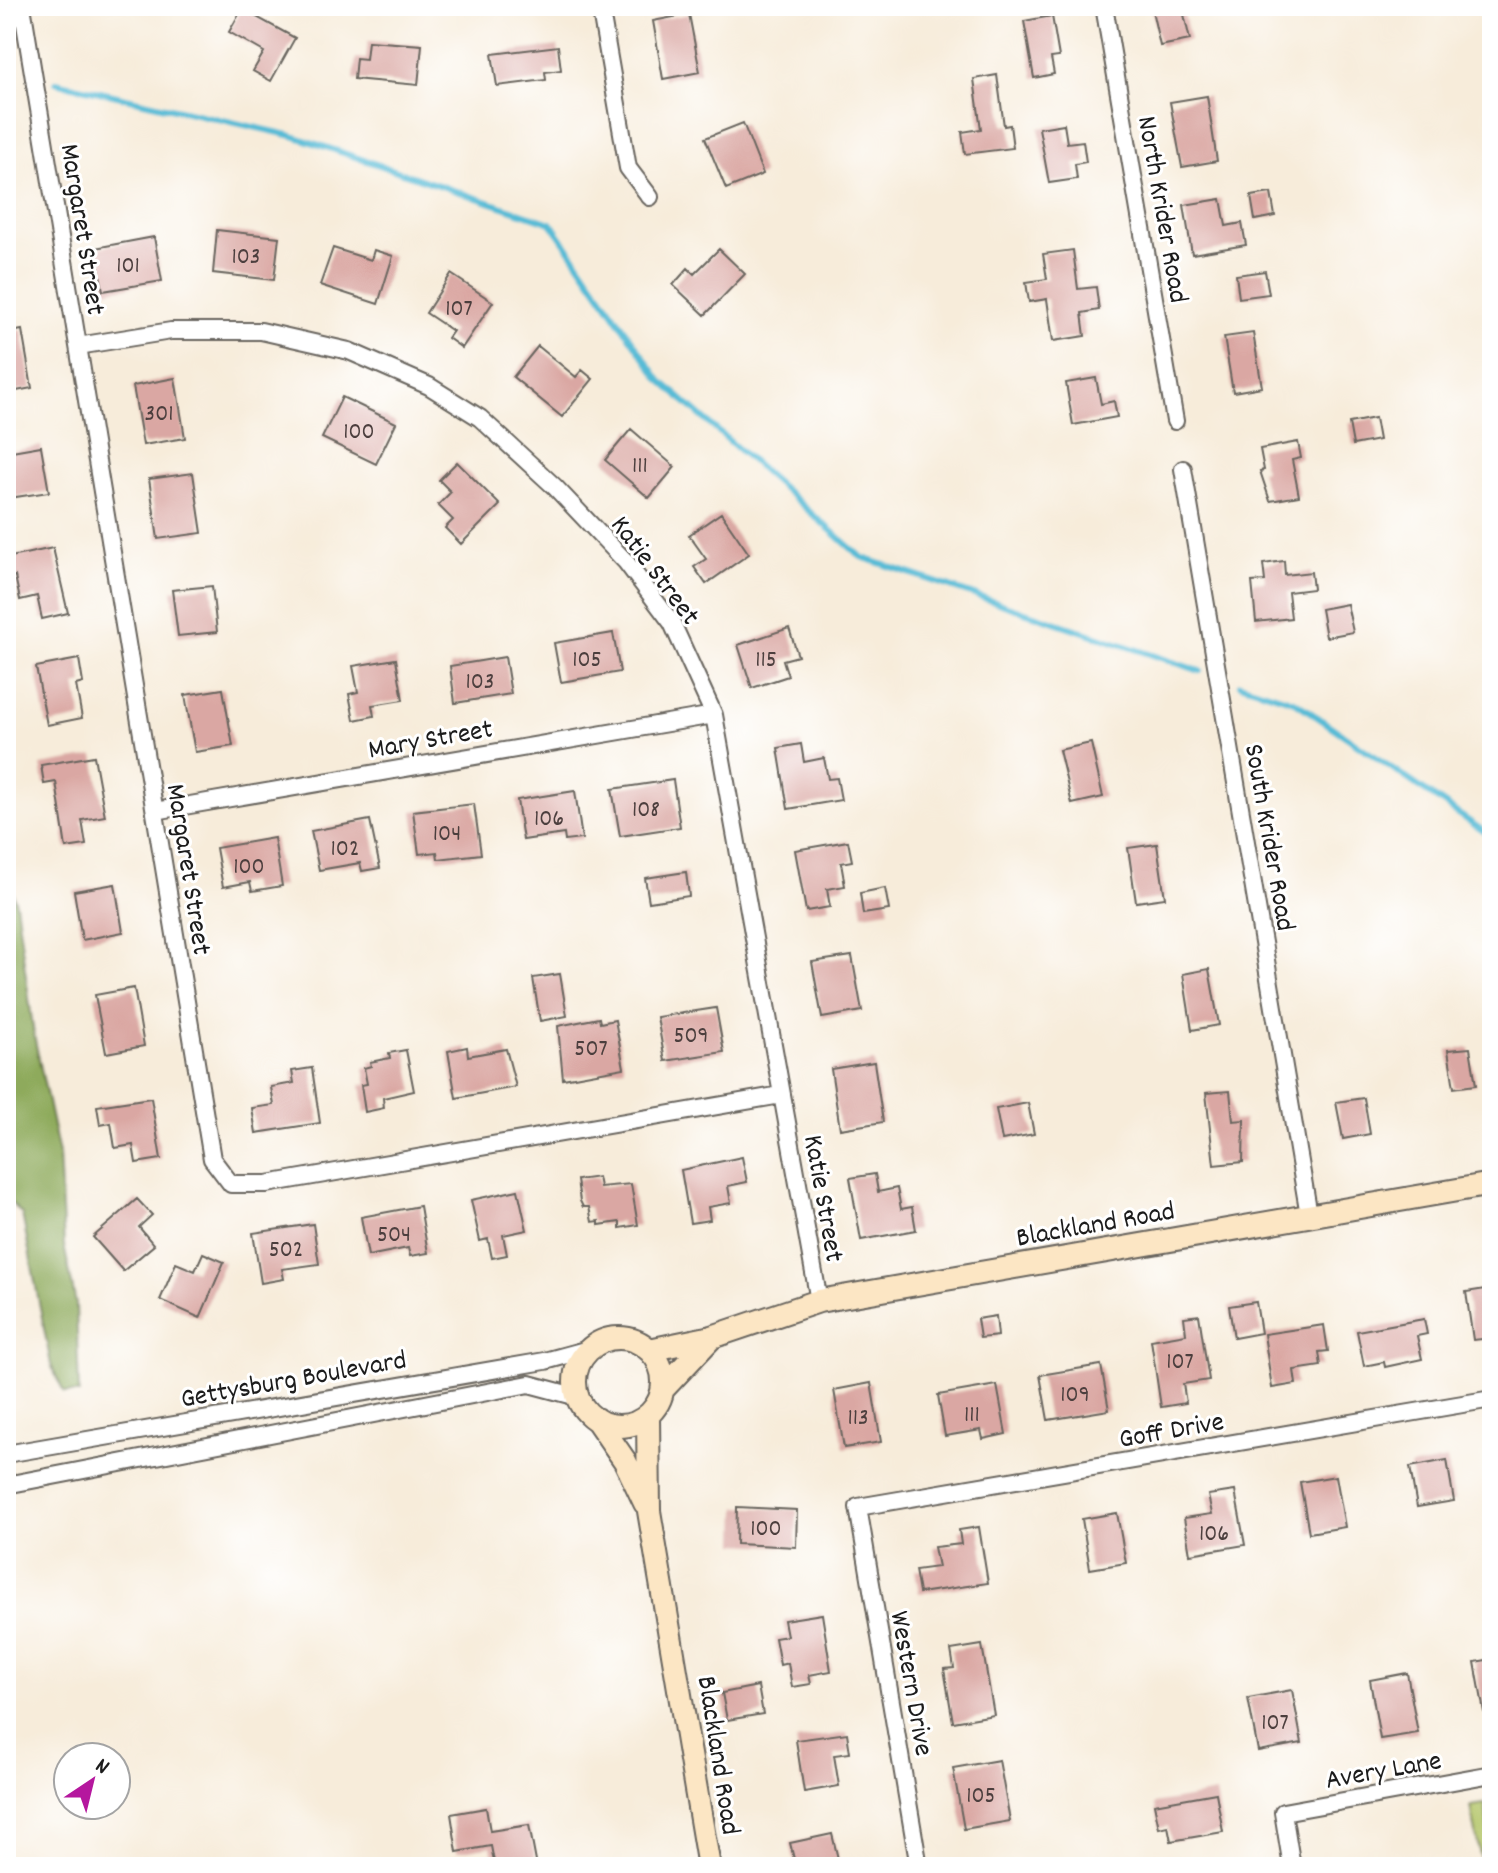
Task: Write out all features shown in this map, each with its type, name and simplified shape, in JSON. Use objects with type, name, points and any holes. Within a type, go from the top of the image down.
[{"type":"street","name":"Margaret Street","points":[[22,6],[212,1159],[231,1184],[305,1178],[781,1095]]},
{"type":"street","points":[[600,6],[628,168],[650,197]]},
{"type":"street","name":"North Krider Road","points":[[1104,6],[1175,421]]},
{"type":"street","name":"Katie Street","points":[[78,346],[171,331],[261,331],[349,351],[429,386],[480,418],[555,487],[626,562],[672,623],[714,715],[819,1301]]},
{"type":"street","name":"South Krider Road","points":[[1183,469],[1309,1215]]},
{"type":"street","name":"Mary Street","points":[[155,811],[714,715]]},
{"type":"street","name":"Blackland Road","points":[[649,1350],[712,1337],[819,1301],[1492,1184]]},
{"type":"street","points":[[615,1337],[630,1338],[649,1350],[661,1367],[663,1389],[655,1409],[630,1425],[616,1426],[596,1419],[578,1397],[575,1375],[589,1349],[615,1337]]},
{"type":"street","name":"Blackland Road","points":[[663,1389],[712,1337]]},
{"type":"street","name":"Gettysburg Boulevard","points":[[6,1454],[545,1361],[589,1349]]},
{"type":"street","name":"Gettysburg Boulevard","points":[[6,1485],[529,1384],[578,1397]]},
{"type":"street","name":"Goff Drive","points":[[858,1507],[1492,1399]]},
{"type":"street","name":"Blackland Road","points":[[648,1415],[649,1511],[709,1867]]},
{"type":"street","name":"Blackland Road","points":[[596,1419],[625,1461],[649,1511]]},
{"type":"street","name":"Western Drive","points":[[858,1507],[919,1867]]},
{"type":"street","name":"Avery Lane","points":[[1292,1867],[1283,1812],[1492,1774]]},
{"type":"green space","points":[[6,873],[16,903],[34,1035],[59,1154],[64,1245],[76,1304],[79,1393],[64,1393],[51,1365],[22,1214],[6,1198]]},
{"type":"green space","points":[[1485,1804],[1492,1867],[1482,1867],[1471,1806]]},
{"type":"building","points":[[1151,6],[1182,6],[1190,40],[1160,46]]},
{"type":"building","points":[[242,9],[295,38],[271,81],[253,71],[264,52],[229,32]]},
{"type":"building","points":[[689,14],[700,72],[663,79],[653,21]]},
{"type":"building","points":[[1052,16],[1059,57],[1051,58],[1054,74],[1034,78],[1024,21]]},
{"type":"building","points":[[368,41],[422,45],[418,85],[354,79],[356,58],[366,59]]},
{"type":"building","points":[[558,46],[561,70],[545,72],[546,80],[497,86],[492,54]]},
{"type":"building","points":[[997,75],[1004,126],[1010,125],[1013,148],[965,154],[962,132],[981,129],[974,79]]},
{"type":"building","points":[[1207,96],[1217,161],[1182,167],[1170,102]]},
{"type":"building","points":[[743,123],[763,174],[726,189],[705,138]]},
{"type":"building","points":[[1064,124],[1067,143],[1083,141],[1086,162],[1075,164],[1077,179],[1049,183],[1039,128]]},
{"type":"building","points":[[1271,193],[1275,216],[1255,220],[1251,196]]},
{"type":"building","points":[[1221,199],[1226,226],[1242,223],[1246,245],[1192,254],[1184,205]]},
{"type":"building","points":[[217,230],[279,237],[274,280],[213,273]]},
{"type":"building","points":[[154,237],[162,281],[103,291],[95,248]]},
{"type":"building","points":[[333,248],[371,260],[374,250],[393,256],[378,304],[320,285]]},
{"type":"building","points":[[719,249],[745,274],[705,315],[673,285],[688,268],[694,274]]},
{"type":"building","points":[[1073,250],[1078,289],[1096,287],[1099,310],[1082,313],[1085,336],[1053,341],[1047,299],[1029,302],[1026,282],[1047,279],[1043,254]]},
{"type":"building","points":[[1265,271],[1269,294],[1239,298],[1236,275]]},
{"type":"building","points":[[451,274],[493,302],[462,348],[448,338],[453,331],[426,313]]},
{"type":"building","points":[[22,330],[32,388],[6,393],[6,333]]},
{"type":"building","points":[[1253,333],[1262,387],[1233,392],[1224,337]]},
{"type":"building","points":[[538,346],[576,377],[582,370],[593,379],[562,417],[513,377]]},
{"type":"building","points":[[175,378],[185,438],[143,445],[133,386]]},
{"type":"building","points":[[1096,378],[1101,404],[1114,401],[1117,417],[1073,425],[1066,383]]},
{"type":"building","points":[[342,397],[396,423],[376,464],[322,438]]},
{"type":"building","points":[[1375,418],[1379,440],[1353,445],[1349,423]]},
{"type":"building","points":[[631,429],[675,467],[649,498],[605,460]]},
{"type":"building","points":[[1298,442],[1301,458],[1292,460],[1299,496],[1270,501],[1260,471],[1264,470],[1260,449]]},
{"type":"building","points":[[41,446],[49,492],[9,498],[6,452]]},
{"type":"building","points":[[457,462],[500,505],[461,544],[445,528],[453,520],[438,505],[451,492],[439,480]]},
{"type":"building","points":[[193,473],[202,533],[158,539],[149,479]]},
{"type":"building","points":[[721,513],[749,554],[706,584],[694,567],[706,559],[689,535]]},
{"type":"building","points":[[53,548],[68,613],[42,619],[37,596],[20,600],[15,576],[6,578],[6,558]]},
{"type":"building","points":[[1284,561],[1285,575],[1311,572],[1313,589],[1288,592],[1291,618],[1256,622],[1252,582],[1265,581],[1263,564]]},
{"type":"building","points":[[212,586],[217,632],[178,636],[172,590]]},
{"type":"building","points":[[1347,604],[1353,632],[1326,637],[1321,609]]},
{"type":"building","points":[[789,628],[798,656],[783,660],[788,676],[752,688],[738,645]]},
{"type":"building","points":[[613,633],[620,672],[561,682],[554,643]]},
{"type":"building","points":[[505,657],[511,694],[455,703],[450,666]]},
{"type":"building","points":[[79,659],[83,683],[76,685],[82,718],[47,725],[36,667]]},
{"type":"building","points":[[396,659],[403,700],[372,705],[374,716],[354,720],[349,694],[358,692],[353,666]]},
{"type":"building","points":[[223,689],[233,746],[195,752],[185,695]]},
{"type":"building","points":[[1091,743],[1103,797],[1072,804],[1059,750]]},
{"type":"building","points":[[801,744],[804,762],[824,758],[828,779],[837,778],[841,800],[788,809],[778,748]]},
{"type":"building","points":[[94,756],[105,816],[82,820],[86,845],[66,848],[56,782],[44,784],[41,765]]},
{"type":"building","points":[[673,780],[680,827],[620,836],[612,789]]},
{"type":"building","points":[[575,791],[582,839],[565,841],[564,834],[523,840],[517,800]]},
{"type":"building","points":[[474,804],[481,854],[438,859],[437,852],[419,854],[413,811]]},
{"type":"building","points":[[370,820],[380,868],[362,871],[360,863],[319,870],[311,831]]},
{"type":"building","points":[[274,838],[282,886],[252,891],[250,882],[223,887],[216,848]]},
{"type":"building","points":[[848,841],[852,861],[841,863],[845,886],[827,889],[830,907],[806,911],[795,850]]},
{"type":"building","points":[[1157,844],[1165,898],[1136,902],[1128,848]]},
{"type":"building","points":[[686,872],[689,896],[649,902],[645,878]]},
{"type":"building","points":[[115,884],[123,932],[82,940],[74,891]]},
{"type":"building","points":[[885,888],[889,910],[863,914],[860,893]]},
{"type":"building","points":[[852,956],[862,1011],[822,1018],[812,962]]},
{"type":"building","points":[[1209,969],[1219,1025],[1192,1030],[1183,974]]},
{"type":"building","points":[[560,974],[567,1016],[540,1021],[533,978]]},
{"type":"building","points":[[134,988],[144,1046],[106,1053],[95,995]]},
{"type":"building","points":[[716,1008],[724,1052],[665,1061],[657,1017]]},
{"type":"building","points":[[599,1018],[600,1023],[615,1020],[624,1068],[563,1079],[558,1026]]},
{"type":"building","points":[[467,1047],[468,1056],[506,1049],[516,1087],[456,1098],[448,1051]]},
{"type":"building","points":[[1470,1048],[1476,1085],[1454,1088],[1448,1050]]},
{"type":"building","points":[[406,1050],[414,1091],[383,1098],[384,1108],[365,1112],[361,1085],[367,1084],[364,1068],[371,1066],[370,1062],[390,1058],[389,1053]]},
{"type":"building","points":[[874,1062],[883,1122],[840,1129],[831,1069]]},
{"type":"building","points":[[312,1068],[320,1123],[256,1133],[252,1108],[274,1105],[271,1087],[294,1083],[292,1071]]},
{"type":"building","points":[[1230,1091],[1233,1121],[1244,1120],[1243,1162],[1214,1165],[1206,1093]]},
{"type":"building","points":[[151,1098],[161,1159],[136,1163],[133,1145],[115,1148],[111,1123],[100,1125],[97,1106]]},
{"type":"building","points":[[1364,1098],[1370,1134],[1343,1139],[1336,1102]]},
{"type":"building","points":[[1028,1103],[1034,1134],[1002,1140],[996,1109]]},
{"type":"building","points":[[742,1157],[747,1182],[728,1186],[731,1203],[708,1207],[710,1220],[690,1223],[681,1170]]},
{"type":"building","points":[[875,1174],[878,1192],[897,1188],[901,1209],[912,1207],[916,1230],[861,1240],[850,1178]]},
{"type":"building","points":[[598,1177],[600,1187],[631,1184],[638,1225],[620,1228],[620,1222],[599,1225],[599,1221],[592,1222],[589,1207],[583,1207],[580,1201],[577,1180]]},
{"type":"building","points":[[518,1190],[527,1230],[503,1235],[507,1255],[492,1258],[488,1239],[480,1241],[471,1200]]},
{"type":"building","points":[[137,1199],[152,1215],[139,1227],[154,1245],[123,1271],[93,1237]]},
{"type":"building","points":[[420,1206],[428,1253],[410,1256],[408,1248],[368,1256],[361,1217]]},
{"type":"building","points":[[313,1224],[319,1264],[282,1269],[284,1279],[261,1283],[253,1233]]},
{"type":"building","points":[[203,1253],[224,1262],[200,1318],[160,1300],[176,1263],[195,1271]]},
{"type":"building","points":[[1492,1288],[1492,1338],[1473,1340],[1466,1292]]},
{"type":"building","points":[[1256,1302],[1261,1333],[1234,1338],[1229,1306]]},
{"type":"building","points":[[1199,1315],[1209,1380],[1183,1384],[1186,1403],[1161,1407],[1151,1340],[1186,1334],[1184,1317]]},
{"type":"building","points":[[996,1316],[998,1336],[980,1338],[977,1319]]},
{"type":"building","points":[[1424,1319],[1427,1334],[1417,1336],[1422,1359],[1385,1367],[1384,1362],[1364,1366],[1357,1331]]},
{"type":"building","points":[[1324,1325],[1328,1351],[1319,1352],[1321,1366],[1294,1370],[1296,1384],[1272,1388],[1264,1334]]},
{"type":"building","points":[[1101,1365],[1109,1410],[1048,1420],[1040,1375]]},
{"type":"building","points":[[871,1383],[881,1442],[844,1448],[834,1390]]},
{"type":"building","points":[[997,1385],[1006,1434],[983,1439],[981,1430],[945,1436],[938,1395]]},
{"type":"building","points":[[1447,1460],[1454,1501],[1417,1507],[1410,1467]]},
{"type":"building","points":[[1336,1476],[1345,1527],[1309,1533],[1300,1482]]},
{"type":"building","points":[[1235,1491],[1245,1545],[1190,1554],[1184,1518],[1212,1514],[1208,1495]]},
{"type":"building","points":[[737,1507],[797,1510],[796,1547],[736,1544]]},
{"type":"building","points":[[1117,1513],[1126,1563],[1090,1569],[1082,1519]]},
{"type":"building","points":[[979,1527],[988,1583],[919,1593],[915,1570],[938,1567],[934,1547],[961,1544],[959,1530]]},
{"type":"building","points":[[822,1614],[831,1671],[809,1675],[811,1684],[792,1687],[788,1663],[780,1665],[775,1638],[787,1636],[784,1620]]},
{"type":"building","points":[[982,1645],[994,1715],[953,1722],[944,1669],[954,1668],[951,1650]]},
{"type":"building","points":[[1492,1659],[1492,1712],[1484,1712],[1475,1662]]},
{"type":"building","points":[[1407,1673],[1418,1733],[1380,1739],[1370,1680]]},
{"type":"building","points":[[758,1686],[763,1714],[727,1720],[722,1693]]},
{"type":"building","points":[[1292,1690],[1302,1743],[1258,1751],[1248,1698]]},
{"type":"building","points":[[847,1733],[850,1753],[834,1755],[839,1786],[804,1792],[796,1740]]},
{"type":"building","points":[[999,1760],[1010,1821],[964,1829],[953,1768]]},
{"type":"building","points":[[1216,1793],[1223,1832],[1171,1841],[1168,1826],[1159,1828],[1154,1804]]},
{"type":"building","points":[[486,1808],[490,1831],[529,1825],[537,1867],[495,1867],[491,1846],[457,1852],[451,1814]]},
{"type":"building","points":[[832,1834],[840,1867],[796,1867],[790,1843]]},
{"type":"waterway","points":[[56,82],[293,136],[551,223],[659,379],[861,557],[1200,671]]},
{"type":"waterway","points":[[6,83],[13,83]]},
{"type":"waterway","points":[[1240,684],[1294,701],[1492,837]]}]
